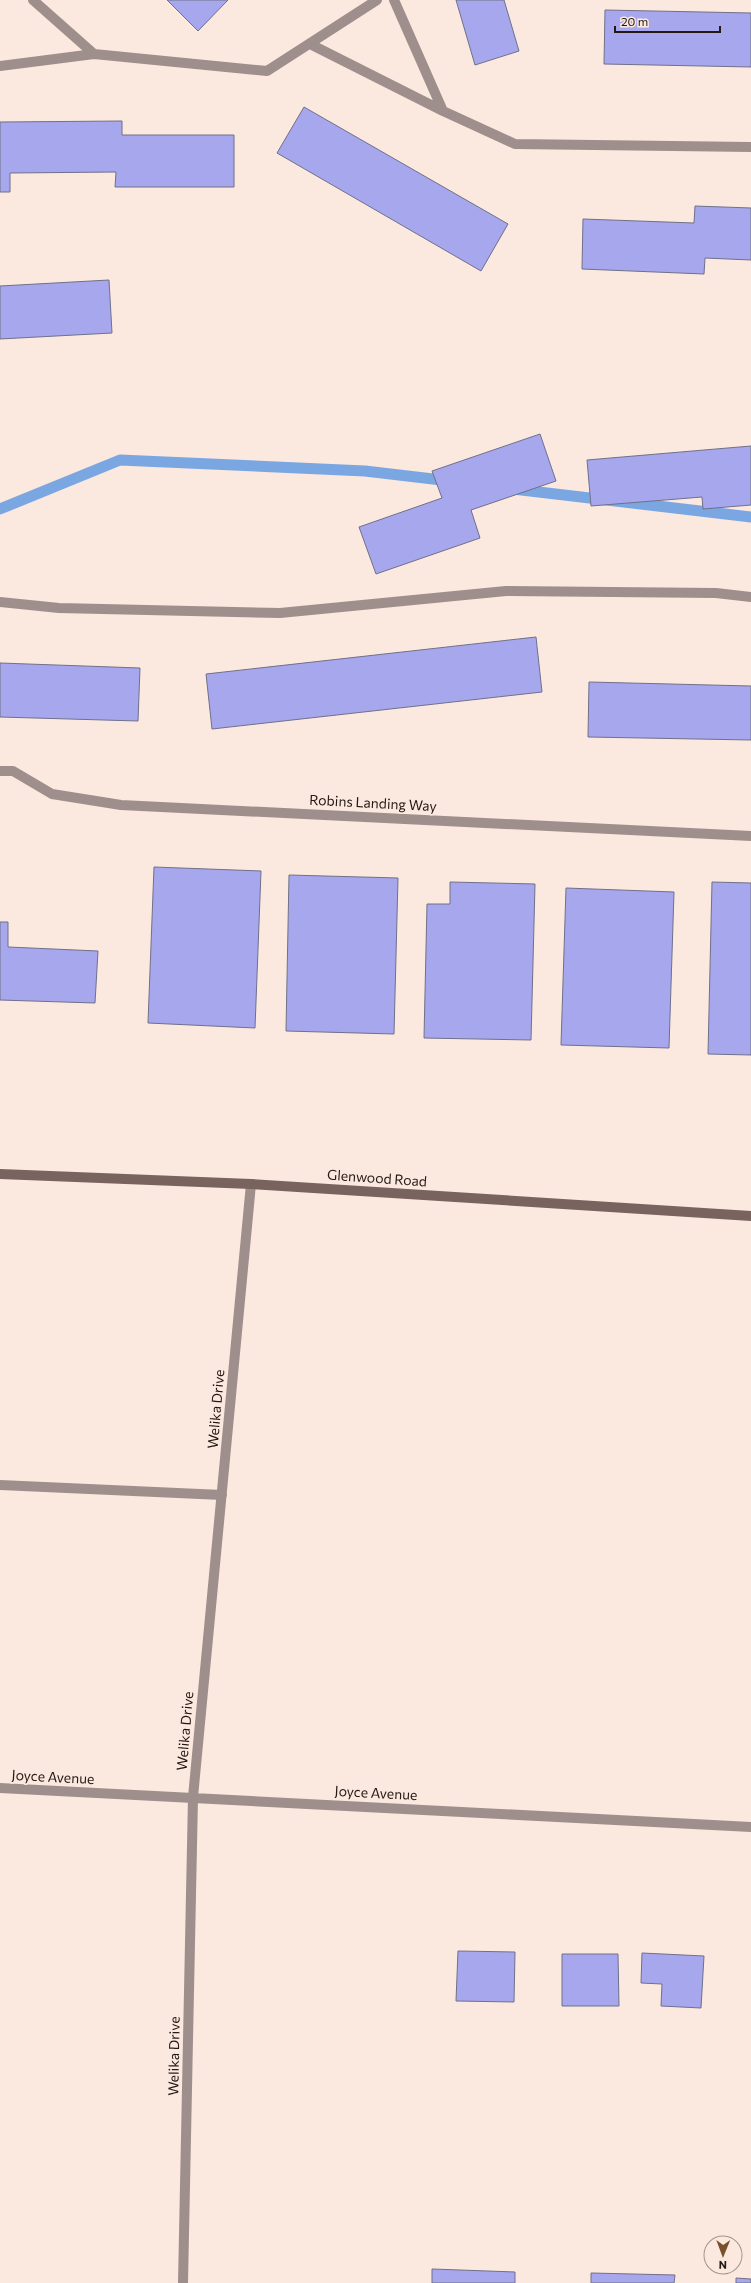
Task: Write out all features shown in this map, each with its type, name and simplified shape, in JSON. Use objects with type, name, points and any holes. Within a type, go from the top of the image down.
[{"type":"main road","name":"Glenwood Road","points":[[0,1174],[251,1184],[751,1216]]},
{"type":"street","points":[[33,0],[94,54]]},
{"type":"street","points":[[0,66],[94,54],[267,71],[377,0]]},
{"type":"street","points":[[394,0],[443,111]]},
{"type":"street","points":[[310,44],[443,111],[515,144],[751,147]]},
{"type":"street","points":[[0,602],[59,608],[280,614],[506,591],[716,593],[751,597]]},
{"type":"street","name":"Robins Landing Way","points":[[0,771],[13,772],[52,794],[121,805],[751,836]]},
{"type":"street","name":"Welika Drive","points":[[183,2283],[193,1797],[251,1184]]},
{"type":"street","points":[[0,1485],[222,1495]]},
{"type":"street","name":"Joyce Avenue","points":[[0,1788],[751,1827]]},
{"type":"building","points":[[167,0],[228,0],[198,31]]},
{"type":"building","points":[[456,0],[504,0],[519,51],[475,65]]},
{"type":"building","points":[[605,10],[751,13],[751,67],[604,64]]},
{"type":"building","points":[[304,107],[508,224],[481,271],[277,153]]},
{"type":"building","points":[[122,121],[122,135],[234,135],[234,187],[115,187],[116,172],[10,173],[10,192],[0,192],[0,122]]},
{"type":"building","points":[[695,206],[751,208],[751,260],[705,258],[704,274],[582,269],[583,219],[694,223]]},
{"type":"building","points":[[109,280],[112,333],[0,339],[0,286]]},
{"type":"building","points":[[540,434],[556,481],[471,510],[480,538],[376,574],[359,527],[442,498],[432,471]]},
{"type":"building","points":[[751,446],[751,505],[703,509],[702,497],[591,506],[587,460]]},
{"type":"building","points":[[536,637],[542,692],[212,729],[206,674]]},
{"type":"building","points":[[0,663],[140,668],[138,721],[0,717]]},
{"type":"building","points":[[589,682],[751,686],[751,740],[588,737]]},
{"type":"building","points":[[154,867],[261,871],[255,1028],[148,1023]]},
{"type":"building","points":[[289,875],[398,878],[394,1034],[286,1031]]},
{"type":"building","points":[[450,882],[535,884],[531,1040],[424,1038],[427,904],[450,904]]},
{"type":"building","points":[[712,882],[751,883],[751,1055],[708,1054]]},
{"type":"building","points":[[566,888],[674,892],[669,1048],[561,1045]]},
{"type":"building","points":[[0,922],[8,922],[8,947],[98,951],[95,1003],[0,1000]]},
{"type":"building","points":[[458,1951],[515,1952],[514,2002],[456,2001]]},
{"type":"building","points":[[642,1953],[704,1956],[701,2008],[661,2006],[662,1984],[641,1983]]},
{"type":"building","points":[[562,1954],[618,1954],[619,2006],[562,2006]]},
{"type":"building","points":[[432,2269],[515,2272],[515,2283],[432,2283]]},
{"type":"building","points":[[591,2273],[675,2275],[674,2283],[591,2283]]},
{"type":"building","points":[[736,2278],[751,2279],[751,2283],[736,2283]]},
{"type":"waterway","points":[[0,509],[120,460],[365,471],[450,481]]},
{"type":"waterway","points":[[513,489],[751,517]]}]
